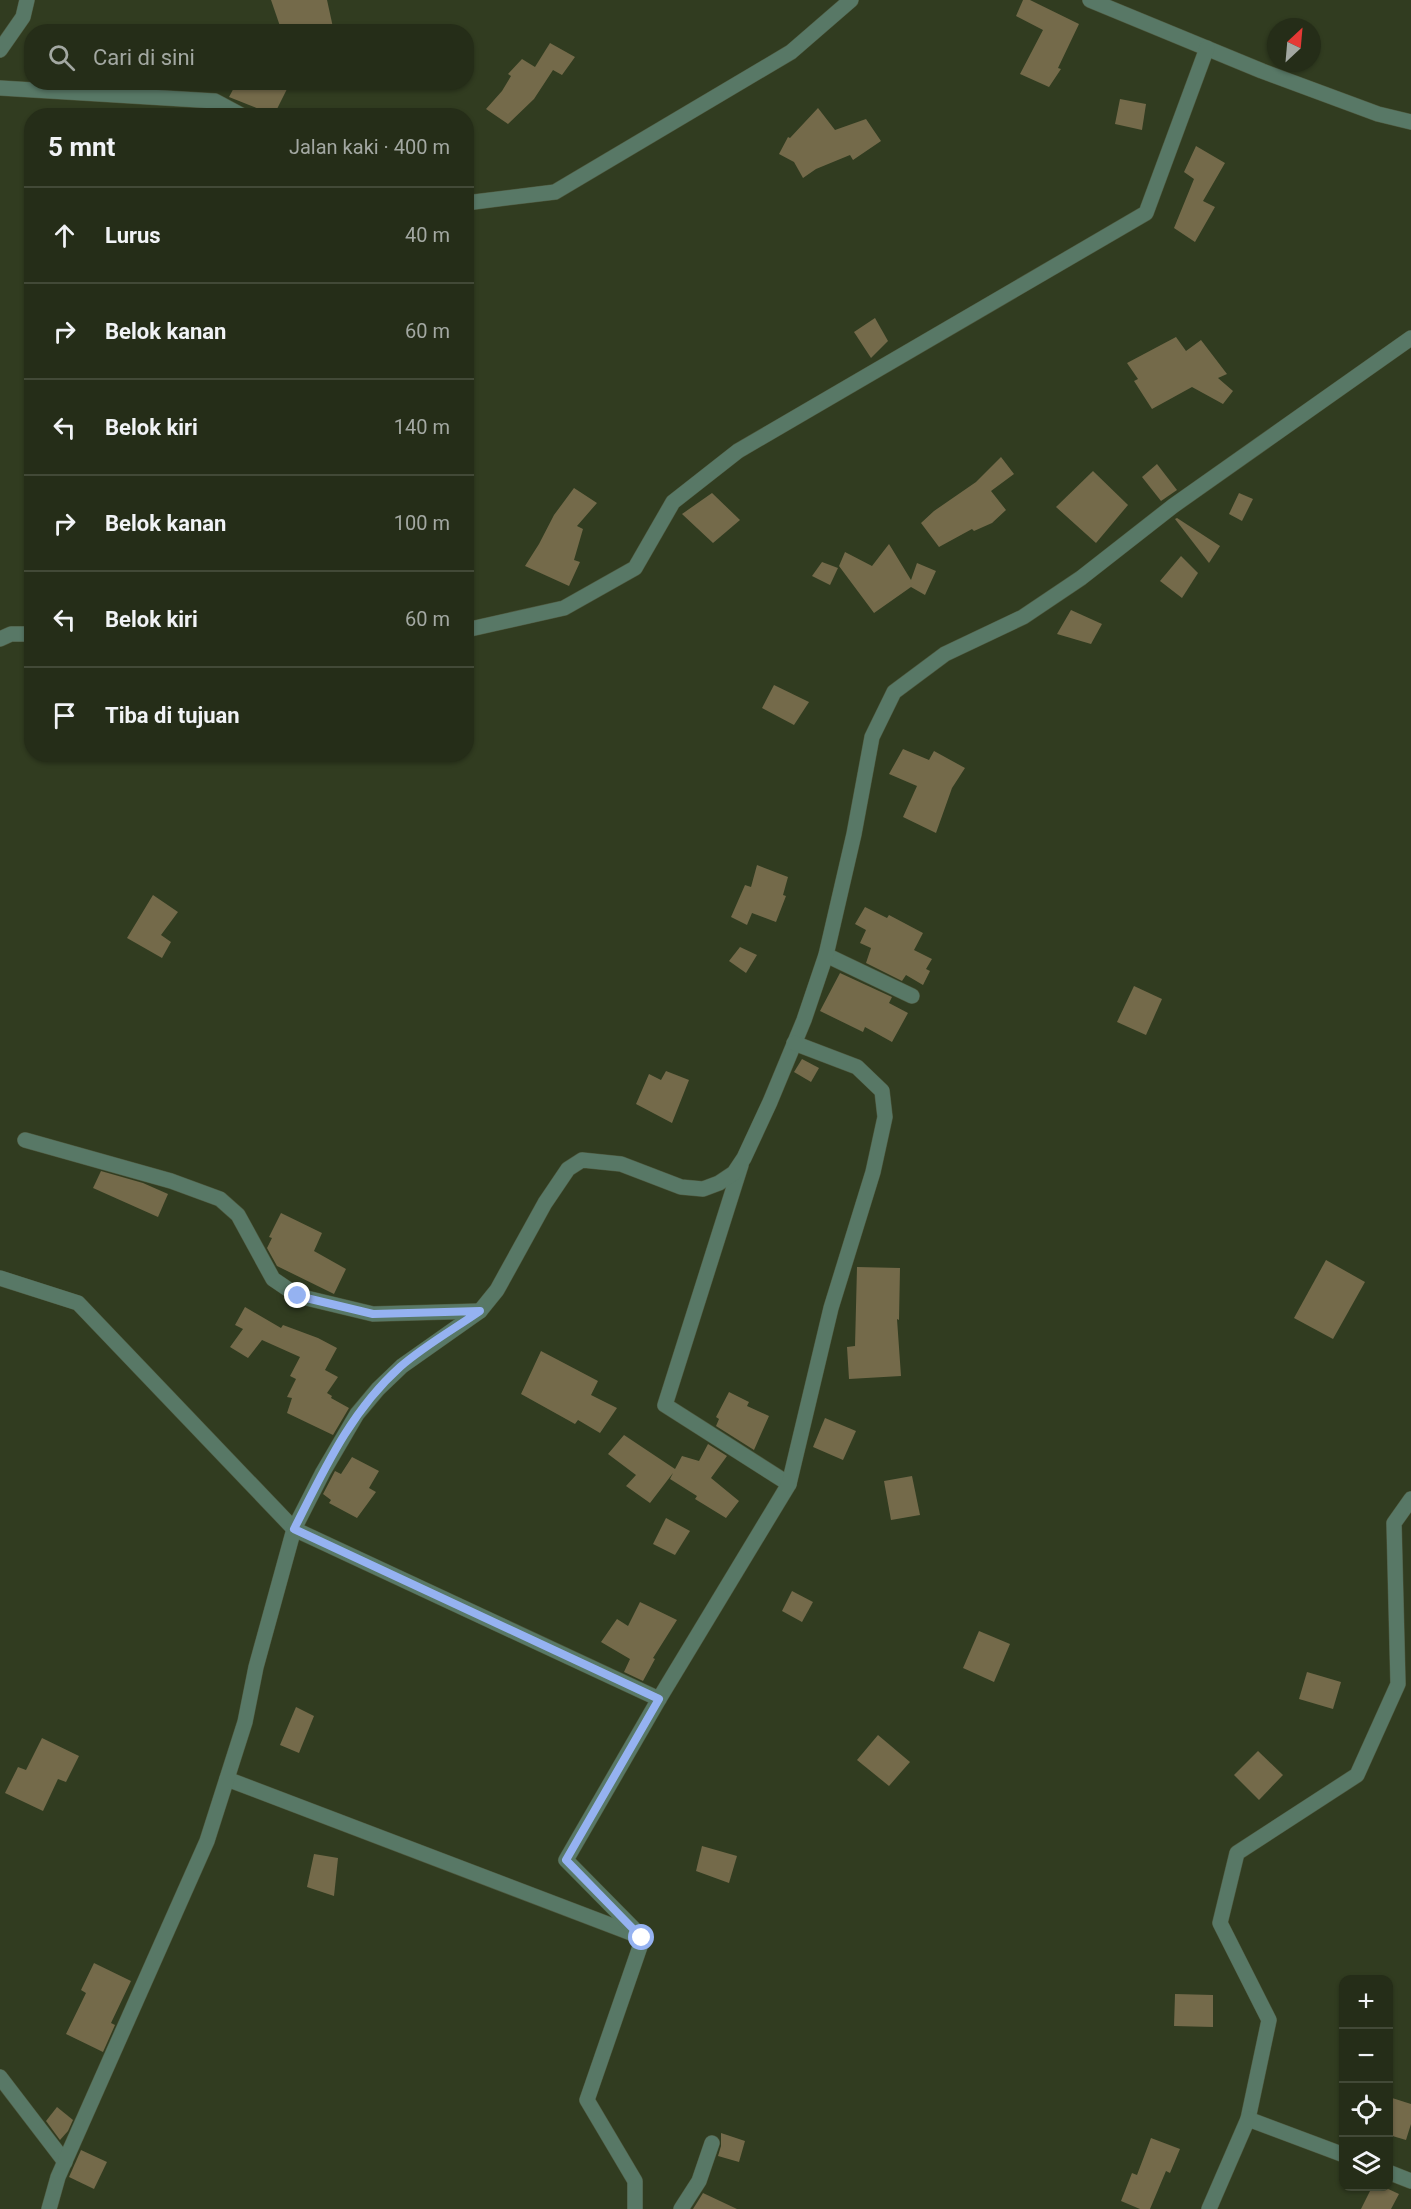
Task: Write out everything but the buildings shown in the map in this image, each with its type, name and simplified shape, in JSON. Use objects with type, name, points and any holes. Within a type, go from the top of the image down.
[{"type":"street","points":[[0,50],[23,17],[27,0]]},
{"type":"street","points":[[474,202],[555,192],[791,52],[851,0]]},
{"type":"street","points":[[1090,0],[1378,114],[1411,122]]},
{"type":"street","points":[[474,628],[564,608],[635,568],[673,502],[738,451],[1146,213],[1207,48]]},
{"type":"street","points":[[0,88],[24,89]]},
{"type":"street","points":[[36,90],[215,100],[229,108]]},
{"type":"street","points":[[789,1484],[665,1405],[744,1158],[794,1043],[826,955],[854,834],[872,737],[894,692],[945,654],[1023,617],[1071,585],[1173,506],[1411,338]]},
{"type":"street","points":[[0,639],[11,634],[24,634]]},
{"type":"street","points":[[826,955],[912,996]]},
{"type":"street","points":[[642,1938],[566,1860],[659,1699],[789,1484],[831,1308],[873,1172],[885,1117],[882,1091],[857,1067],[794,1043]]},
{"type":"street","points":[[25,1140],[171,1181],[220,1199],[238,1215],[273,1279],[298,1296],[373,1314],[480,1311]]},
{"type":"street","points":[[49,2209],[65,2162],[207,1841],[245,1722],[264,1638],[294,1529],[323,1472],[357,1414],[402,1366],[480,1311],[497,1290],[545,1203],[568,1169],[582,1160],[621,1164],[681,1187],[703,1190],[734,1173],[744,1158]]},
{"type":"street","points":[[0,1278],[78,1303],[294,1529],[659,1699]]},
{"type":"street","points":[[1209,2209],[1248,2119],[1269,2020],[1220,1923],[1237,1853],[1357,1775],[1398,1684],[1395,1523],[1411,1499]]},
{"type":"street","points":[[227,1779],[642,1938]]},
{"type":"street","points":[[635,2209],[635,2181],[587,2100],[642,1938]]},
{"type":"street","points":[[0,2077],[65,2162]]},
{"type":"street","points":[[1248,2119],[1339,2153]]},
{"type":"street","points":[[681,2209],[699,2181],[712,2143]]},
{"type":"street","points":[[1393,2174],[1411,2181]]},
{"type":"route","points":[[298,1296],[373,1314],[480,1311],[402,1366],[378,1389],[357,1414],[323,1472],[294,1529],[659,1699],[566,1860],[642,1938]]}]
